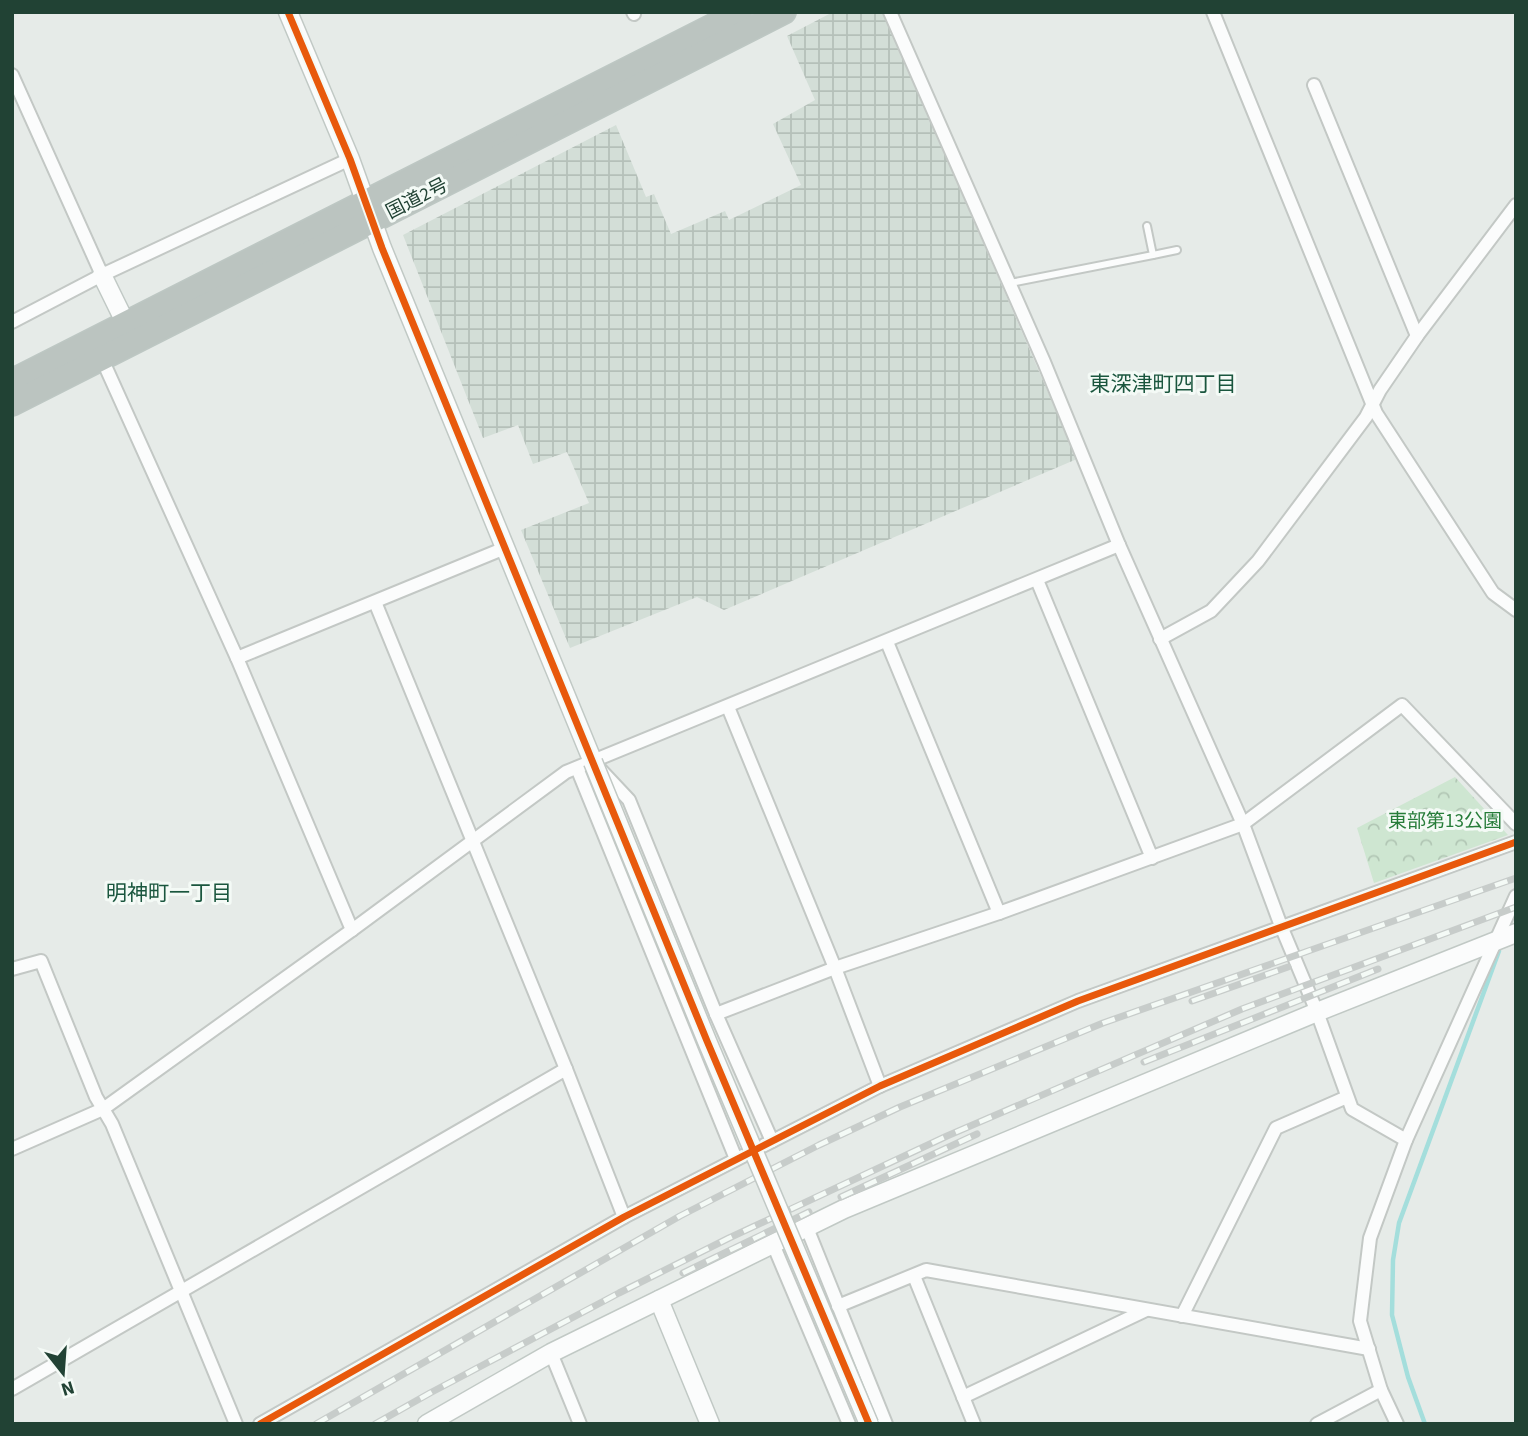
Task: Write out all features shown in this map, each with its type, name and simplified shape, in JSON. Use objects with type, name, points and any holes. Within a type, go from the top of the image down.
[{"type":"highway","name":"国道2号","points":[[12,404],[102,359],[740,12]]},
{"type":"highway","name":"国道2号","points":[[12,381],[126,324],[369,212],[784,12]]},
{"type":"street","points":[[288,12],[505,548],[585,765],[737,1159]]},
{"type":"street","points":[[890,12],[1010,283],[1119,545],[1243,824],[1352,1109],[1406,1140]]},
{"type":"street","points":[[1213,12],[1376,413],[1493,593],[1516,610]]},
{"type":"street","points":[[12,75],[126,324]]},
{"type":"street","points":[[1314,85],[1417,336]]},
{"type":"street","points":[[12,322],[102,275],[349,159]]},
{"type":"street","points":[[1160,639],[1211,611],[1258,561],[1366,417],[1372,403],[1417,336],[1516,205]]},
{"type":"street","points":[[102,359],[237,658],[352,930]]},
{"type":"street","points":[[12,1149],[103,1108],[352,930],[566,772],[1119,545]]},
{"type":"street","points":[[237,658],[505,548]]},
{"type":"street","points":[[1037,580],[1152,858]]},
{"type":"street","points":[[375,603],[624,1217]]},
{"type":"street","points":[[887,642],[999,913]]},
{"type":"street","points":[[716,1014],[835,968],[999,913],[1243,824],[1402,705],[1516,824]]},
{"type":"street","points":[[728,707],[835,968],[880,1086]]},
{"type":"street","points":[[585,765],[629,800],[716,1014],[772,1141]]},
{"type":"street","points":[[585,765],[707,1041],[869,1424]]},
{"type":"street","points":[[260,1424],[624,1217],[880,1086],[1079,1001],[1516,842]]},
{"type":"street","points":[[1397,1424],[1381,1390],[1360,1321],[1370,1238],[1406,1140],[1516,896]]},
{"type":"street","points":[[427,1424],[551,1353],[857,1203],[1317,1012],[1516,933]]},
{"type":"street","points":[[12,969],[41,961],[96,1097],[112,1124],[236,1424]]},
{"type":"street","points":[[12,1389],[566,1069]]},
{"type":"street","points":[[1182,1316],[1276,1128],[1348,1097]]},
{"type":"street","points":[[807,1228],[886,1424]]},
{"type":"street","points":[[774,1244],[849,1424]]},
{"type":"street","points":[[838,1306],[926,1270],[1369,1349]]},
{"type":"street","points":[[914,1276],[974,1424]]},
{"type":"street","points":[[659,1300],[710,1424]]},
{"type":"street","points":[[963,1397],[1147,1310]]},
{"type":"street","points":[[551,1353],[580,1424]]},
{"type":"street","points":[[1317,1424],[1381,1390]]},
{"type":"lane","points":[[1147,226],[1153,254]]},
{"type":"lane","points":[[1010,283],[1177,250]]},
{"type":"shaded area","points":[[833,12],[883,12],[1077,459],[724,610],[697,597],[570,648],[521,530],[589,503],[567,452],[533,464],[518,425],[483,438],[403,235],[616,125],[646,197],[654,194],[671,234],[725,211],[729,220],[801,185],[773,124],[815,100],[787,36]]},
{"type":"green space","name":"東部第13公園","points":[[1455,777],[1508,835],[1374,883],[1357,828]]},
{"type":"waterway","points":[[1425,1424],[1408,1377],[1392,1315],[1393,1260],[1399,1223],[1499,951]]},
{"type":"railway","points":[[316,1424],[680,1216],[900,1107],[1103,1023],[1516,878]]},
{"type":"railway","points":[[375,1424],[619,1293],[729,1238],[947,1136],[1242,1009],[1516,907]]},
{"type":"railway","points":[[1192,1001],[1288,967]]},
{"type":"railway","points":[[1144,1062],[1378,969]]},
{"type":"railway","points":[[841,1197],[977,1134]]},
{"type":"railway","points":[[683,1273],[809,1212]]},
{"type":"cycle path","points":[[288,12],[707,1041],[869,1424]]},
{"type":"cycle path","points":[[260,1424],[624,1217],[880,1086],[1078,1001],[1516,842]]},
{"type":"district","name":"東深津町四丁目","points":[[1163,384]]},
{"type":"district","name":"明神町一丁目","points":[[169,893]]}]
